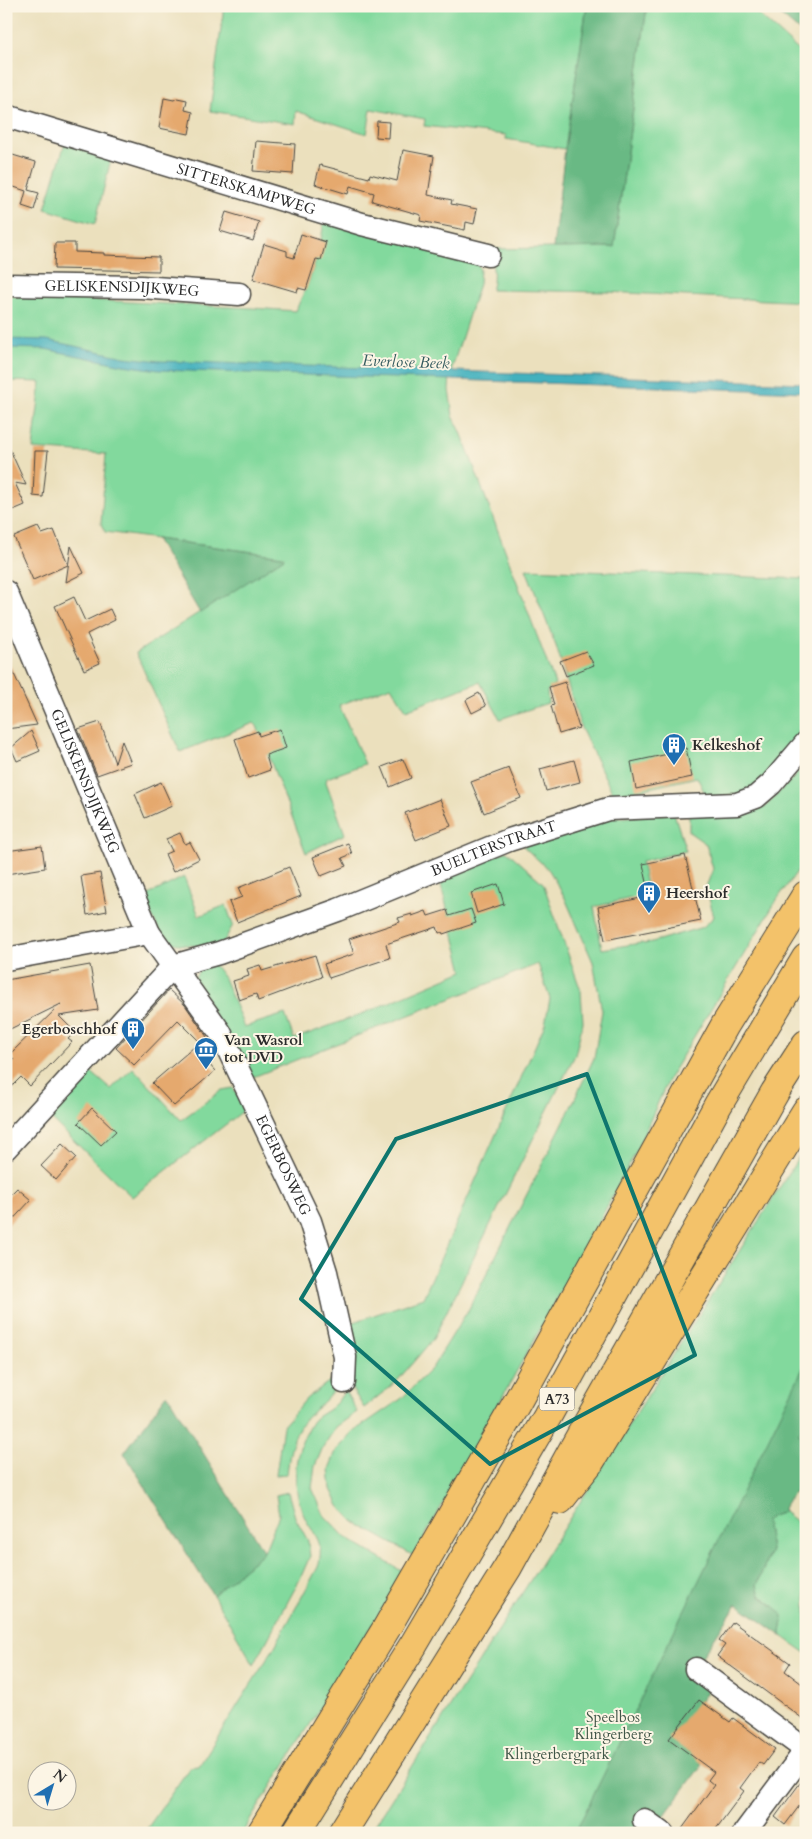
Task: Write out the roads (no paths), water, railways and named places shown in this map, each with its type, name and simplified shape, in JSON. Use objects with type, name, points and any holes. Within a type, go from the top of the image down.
[{"type":"highway","name":"A73","points":[[261,1833],[386,1629],[516,1404],[725,1025],[806,895]]},
{"type":"highway","name":"A73","points":[[296,1833],[414,1644],[546,1417],[718,1105],[806,958]]},
{"type":"highway","name":"A73","points":[[342,1833],[508,1567],[770,1101],[806,1044]]},
{"type":"highway","name":"A73","points":[[508,1567],[590,1462],[806,1111]]},
{"type":"street","name":"SITTERSKAMPWEG","points":[[6,116],[362,224],[488,255]]},
{"type":"street","name":"GELISKENSDIJKWEG","points":[[6,284],[141,287],[238,294]]},
{"type":"street","name":"GELISKENSDIJKWEG","points":[[6,592],[149,933],[173,966]]},
{"type":"street","name":"BUELTERSTRAAT","points":[[173,966],[219,953],[338,910],[509,840],[608,810],[736,804],[756,797],[771,784],[806,743]]},
{"type":"street","points":[[6,959],[149,933]]},
{"type":"street","points":[[6,1148],[173,966]]},
{"type":"street","name":"EGERBOSWEG","points":[[173,966],[220,1032],[310,1221],[326,1272],[345,1357],[344,1382]]},
{"type":"street","points":[[696,1669],[806,1750],[744,1833]]},
{"type":"water","points":[[6,339],[47,340],[124,357],[160,361],[806,383],[806,392],[159,370],[123,365],[45,349],[6,348]]},
{"type":"place","name":"Kelkeshof","points":[[674,766]]},
{"type":"place","name":"Heershof","points":[[649,914]]},
{"type":"place","name":"Egerboschhof","points":[[133,1050]]},
{"type":"place","name":"Van Wasrol tot DVD","points":[[206,1070]]},
{"type":"water label","name":"Everlose Beek","points":[[406,361]]},
{"type":"park label","name":"Speelbos Klingerberg","points":[[613,1726]]},
{"type":"park label","name":"Klingerbergpark","points":[[557,1754]]}]
